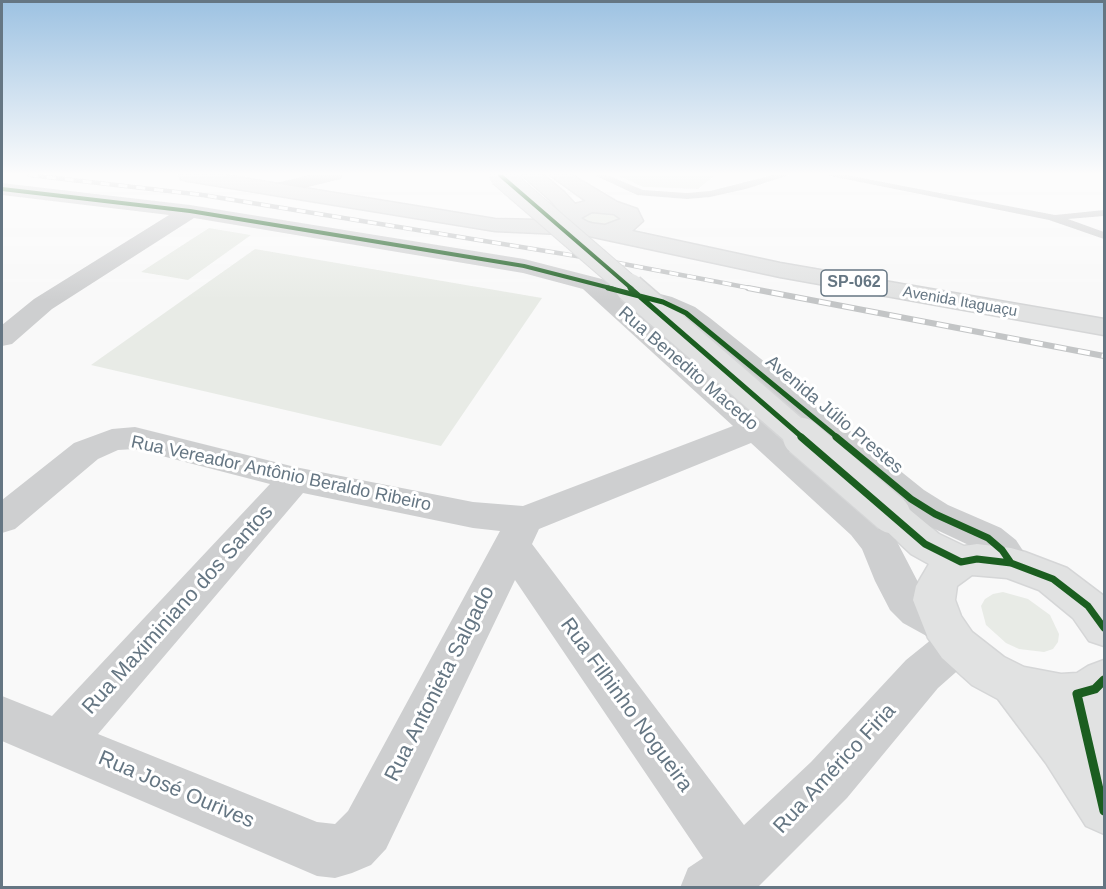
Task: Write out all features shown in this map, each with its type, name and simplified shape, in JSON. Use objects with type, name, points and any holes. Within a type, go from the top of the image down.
[{"type":"main road","points":[[447,216],[486,223],[549,227],[582,223],[623,228],[629,225],[633,217]]},
{"type":"main road","name":"Avenida Júlio Prestes","points":[[548,216],[943,560]]},
{"type":"main road","points":[[576,216],[582,223]]},
{"type":"main road","points":[[582,223],[585,216]]},
{"type":"main road","name":"Avenida Itaguaçu","points":[[633,217],[732,247],[1100,323]]},
{"type":"main road","name":"Avenida Itaguaçu","points":[[582,223],[769,268],[1100,323]]},
{"type":"main road","points":[[1099,616],[1053,579],[1011,562],[943,560],[934,600],[950,635],[988,671],[1014,684],[1038,692],[1091,687],[1104,810]]},
{"type":"main road","points":[[1014,684],[1063,746],[1104,810]]},
{"type":"street","points":[[2,338],[43,304],[181,216]]},
{"type":"street","name":"Rua Benedito Macedo","points":[[223,216],[524,266],[590,282],[870,531],[882,547],[895,581],[905,598],[950,635]]},
{"type":"street","name":"Avenida Júlio Prestes","points":[[590,282],[665,302],[693,317],[917,504],[988,538],[1002,550],[1011,562]]},
{"type":"street","name":"Rua Vereador Antônio Beraldo Ribeiro","points":[[2,519],[86,451],[112,440],[135,438],[295,479],[473,515],[518,532],[756,429]]},
{"type":"street","name":"Rua Maximiniano dos Santos","points":[[61,741],[295,479]]},
{"type":"street","name":"Rua Antonieta Salgado","points":[[352,846],[367,830],[376,813],[518,532]]},
{"type":"street","name":"Rua Filhinho Nogueira","points":[[518,532],[724,877]]},
{"type":"street","name":"Rua Américo Firia","points":[[724,877],[829,780],[922,674],[950,635]]},
{"type":"street","name":"Rua José Ourives","points":[[2,718],[317,849],[335,851],[352,846]]},
{"type":"lane","points":[[1052,217],[1059,216]]},
{"type":"lane","points":[[1052,217],[1104,236]]},
{"type":"shaded area","points":[[585,216],[621,218],[620,221],[606,226],[594,225],[583,219]]},
{"type":"shaded area","points":[[209,228],[251,235],[188,280],[141,272]]},
{"type":"shaded area","points":[[255,249],[542,298],[441,446],[91,365]]},
{"type":"shaded area","points":[[1003,592],[1028,599],[1050,615],[1059,634],[1058,642],[1053,649],[1044,652],[1019,649],[1006,643],[986,625],[981,606],[985,599]]},
{"type":"railway","points":[[334,216],[613,262],[755,289]]},
{"type":"railway","points":[[748,288],[1104,356]]},
{"type":"cycle path","points":[[223,216],[524,266],[663,302],[686,313],[701,324],[911,499],[935,514],[988,538],[1002,550],[1011,563]]},
{"type":"cycle path","points":[[548,216],[925,544],[961,562],[977,559],[1011,563],[1053,579],[1088,606],[1104,628]]},
{"type":"cycle path","points":[[1104,680],[1095,689],[1077,694],[1104,811]]}]
